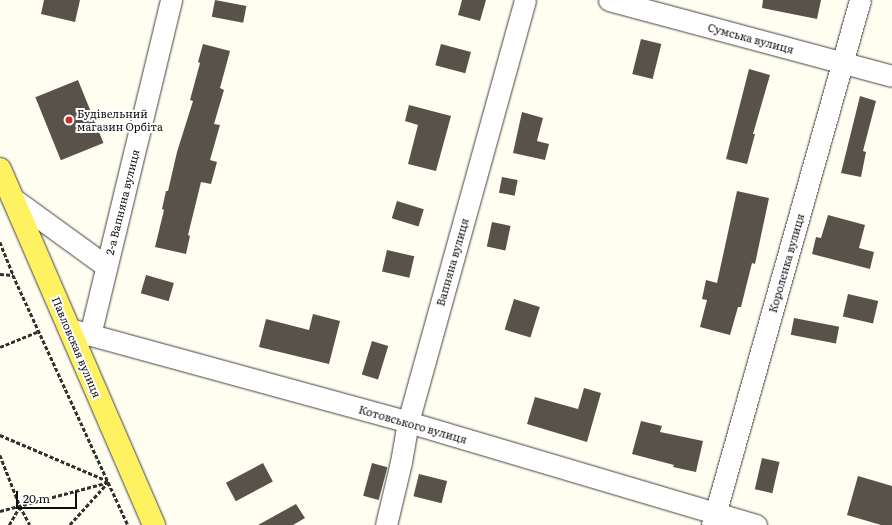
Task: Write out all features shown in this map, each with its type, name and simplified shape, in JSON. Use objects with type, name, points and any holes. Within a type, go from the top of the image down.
[{"type":"main road","name":"Павловская вулиця","points":[[0,169],[154,525]]},
{"type":"street","name":"2-а Вапняна вулиця","points":[[90,335],[171,0]]},
{"type":"street","name":"Вапняна вулиця","points":[[386,525],[401,462],[408,422],[525,0]]},
{"type":"street","name":"Сумська вулиця","points":[[609,0],[892,76]]},
{"type":"street","name":"Короленка вулиця","points":[[714,519],[860,0]]},
{"type":"street","points":[[12,198],[106,266]]},
{"type":"street","name":"Котовського вулиця","points":[[69,329],[408,422],[714,519],[756,525]]},
{"type":"path","points":[[0,242],[13,275],[128,525]]},
{"type":"path","points":[[0,274],[13,275]]},
{"type":"path","points":[[0,348],[39,331]]},
{"type":"path","points":[[0,435],[109,482]]},
{"type":"path","points":[[0,455],[20,506],[30,525]]},
{"type":"path","points":[[0,511],[109,482]]},
{"type":"path","points":[[70,525],[109,482]]},
{"type":"path","points":[[10,525],[20,506]]},
{"type":"building","points":[[44,0],[80,0],[75,22],[41,14]]},
{"type":"building","points":[[215,0],[246,6],[243,23],[212,17]]},
{"type":"building","points":[[462,0],[486,0],[480,21],[458,15]]},
{"type":"building","points":[[763,0],[821,0],[817,19],[762,8]]},
{"type":"building","points":[[641,39],[661,44],[653,79],[632,74]]},
{"type":"building","points":[[203,44],[230,51],[220,88],[224,90],[214,124],[220,125],[210,160],[217,162],[211,184],[201,182],[188,235],[190,236],[186,254],[155,247],[164,210],[162,209],[166,191],[168,191],[177,152],[193,101],[190,100],[200,63],[198,62]]},
{"type":"building","points":[[441,44],[471,52],[465,73],[435,65]]},
{"type":"building","points":[[749,69],[770,75],[753,134],[755,134],[747,164],[726,159]]},
{"type":"building","name":"Будівельний магазин Орбіта","points":[[78,80],[103,143],[61,160],[35,97]]},
{"type":"building","points":[[860,96],[876,101],[863,151],[866,152],[861,177],[841,173]]},
{"type":"building","points":[[409,105],[451,116],[436,171],[408,164],[418,125],[405,121]]},
{"type":"building","points":[[522,112],[543,118],[537,141],[549,144],[545,160],[513,153]]},
{"type":"building","points":[[502,177],[518,180],[515,196],[499,193]]},
{"type":"building","points":[[737,191],[769,198],[755,264],[752,263],[741,307],[738,307],[730,335],[700,327],[707,300],[702,299],[706,280],[717,283]]},
{"type":"building","points":[[397,201],[424,209],[419,226],[392,218]]},
{"type":"building","points":[[828,215],[865,225],[859,248],[874,252],[870,269],[812,254],[816,237],[821,238]]},
{"type":"building","points":[[492,222],[511,226],[505,250],[487,246]]},
{"type":"building","points":[[387,250],[414,256],[409,278],[382,271]]},
{"type":"building","points":[[146,275],[174,283],[169,301],[141,293]]},
{"type":"building","points":[[848,294],[878,301],[873,323],[843,316]]},
{"type":"building","points":[[514,299],[540,307],[530,337],[505,330]]},
{"type":"building","points":[[313,314],[340,321],[329,364],[259,347],[266,319],[309,330]]},
{"type":"building","points":[[794,318],[839,327],[836,343],[791,335]]},
{"type":"building","points":[[372,341],[388,346],[378,379],[362,374]]},
{"type":"building","points":[[584,388],[601,393],[587,442],[527,424],[535,397],[578,409]]},
{"type":"building","points":[[641,421],[662,426],[660,432],[703,441],[696,472],[673,467],[674,465],[632,454]]},
{"type":"building","points":[[762,458],[780,462],[772,493],[755,489]]},
{"type":"building","points":[[263,463],[273,482],[236,501],[226,483]]},
{"type":"building","points":[[372,463],[387,467],[379,500],[363,496]]},
{"type":"building","points":[[419,474],[447,481],[442,503],[413,496]]},
{"type":"building","points":[[858,476],[892,486],[892,525],[881,525],[847,515]]},
{"type":"building","points":[[296,504],[305,518],[293,525],[258,525]]},
{"type":"place","name":"Будівельний магазин Орбіта","points":[[69,120]]}]
